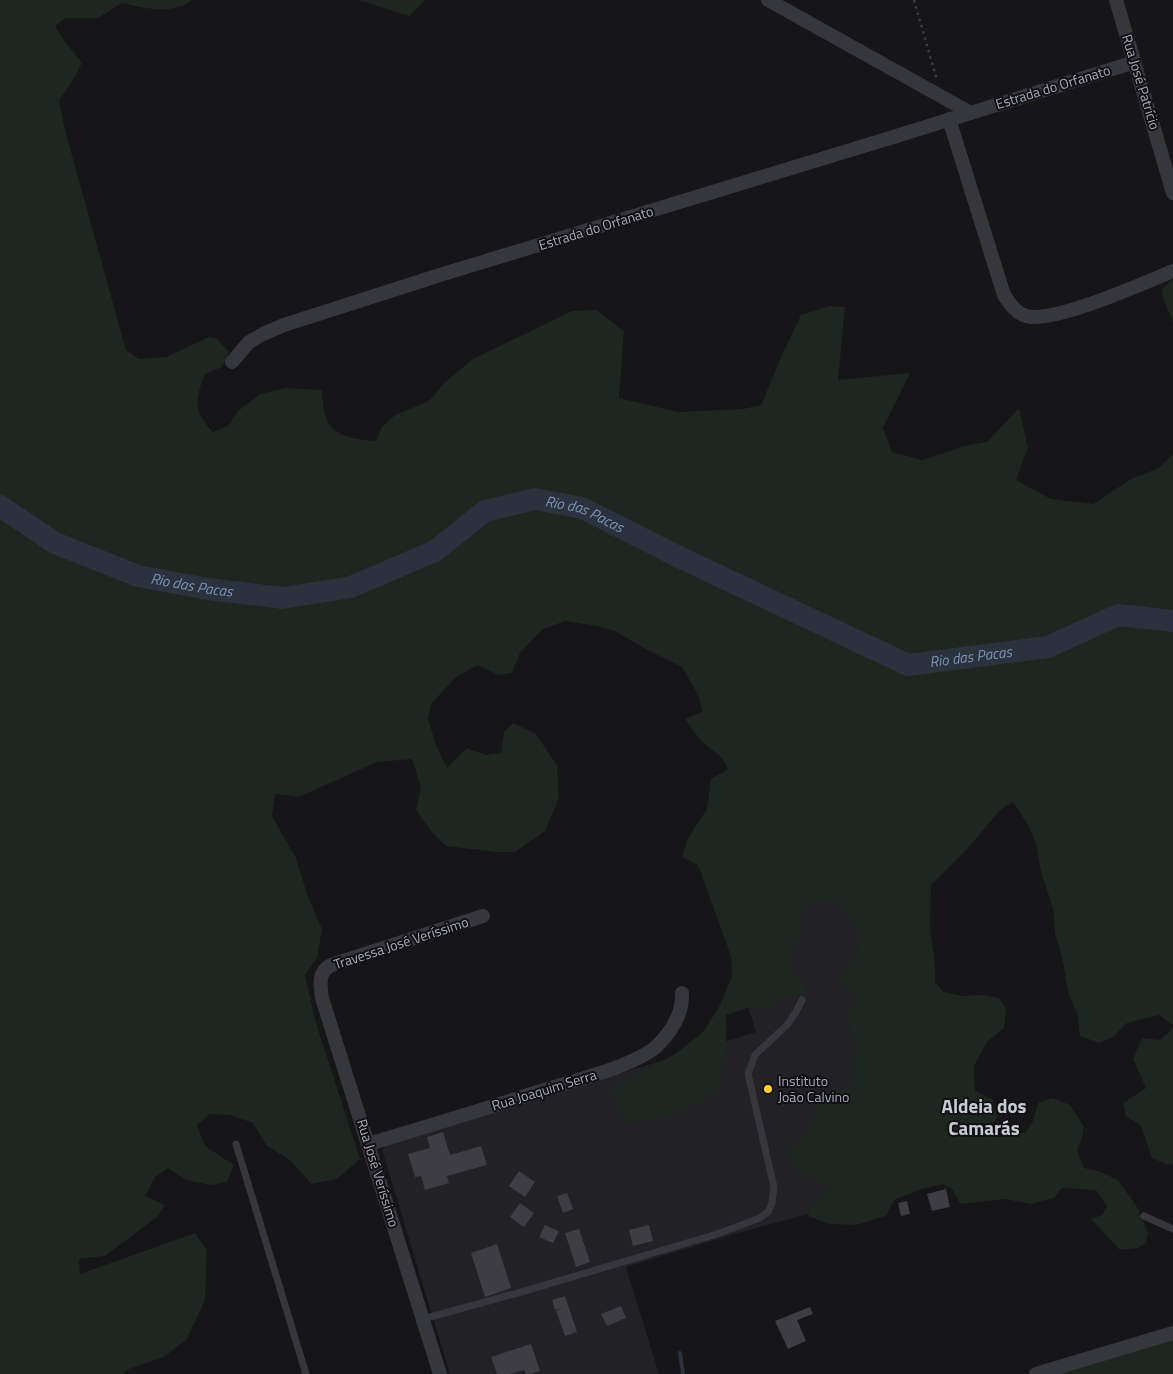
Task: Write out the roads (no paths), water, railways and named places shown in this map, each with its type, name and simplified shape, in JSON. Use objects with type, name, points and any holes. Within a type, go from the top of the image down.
[{"type":"street","points":[[768,0],[971,113]]},
{"type":"street","name":"Rua José Patrício","points":[[1116,0],[1173,193]]},
{"type":"street","name":"Estrada do Orfanato","points":[[232,362],[249,342],[284,325],[443,274],[1135,62]]},
{"type":"street","points":[[949,120],[1004,295],[1011,306],[1020,314],[1028,317],[1052,315],[1109,297],[1173,271]]},
{"type":"street","name":"Travessa José Veríssimo","points":[[322,973],[326,968],[338,962],[483,916]]},
{"type":"street","name":"Rua José Veríssimo","points":[[322,973],[320,979],[322,998],[440,1374]]},
{"type":"street","name":"Rua Joaquim Serra","points":[[369,1144],[600,1073],[640,1057],[656,1046],[677,1020],[683,1002],[682,993]]},
{"type":"street","points":[[1036,1374],[1173,1333]]},
{"type":"lane","points":[[423,1319],[717,1234],[760,1218],[768,1212],[772,1203],[774,1187],[748,1074],[755,1056],[787,1025],[802,1000]]},
{"type":"lane","points":[[236,1144],[306,1374]]},
{"type":"lane","points":[[1144,1216],[1173,1229]]},
{"type":"waterway","name":"Rio das Pacas","points":[[0,506],[55,543],[138,576],[208,589],[283,598],[351,587],[435,551],[485,511],[535,499],[582,508],[677,556],[908,665],[1048,647],[1118,615],[1173,621]]},
{"type":"waterway","points":[[680,1353],[683,1374]]},
{"type":"place","name":"Instituto João Calvino","points":[[768,1089]]},
{"type":"district","name":"Aldeia dos Camarás","points":[[984,1117]]}]
